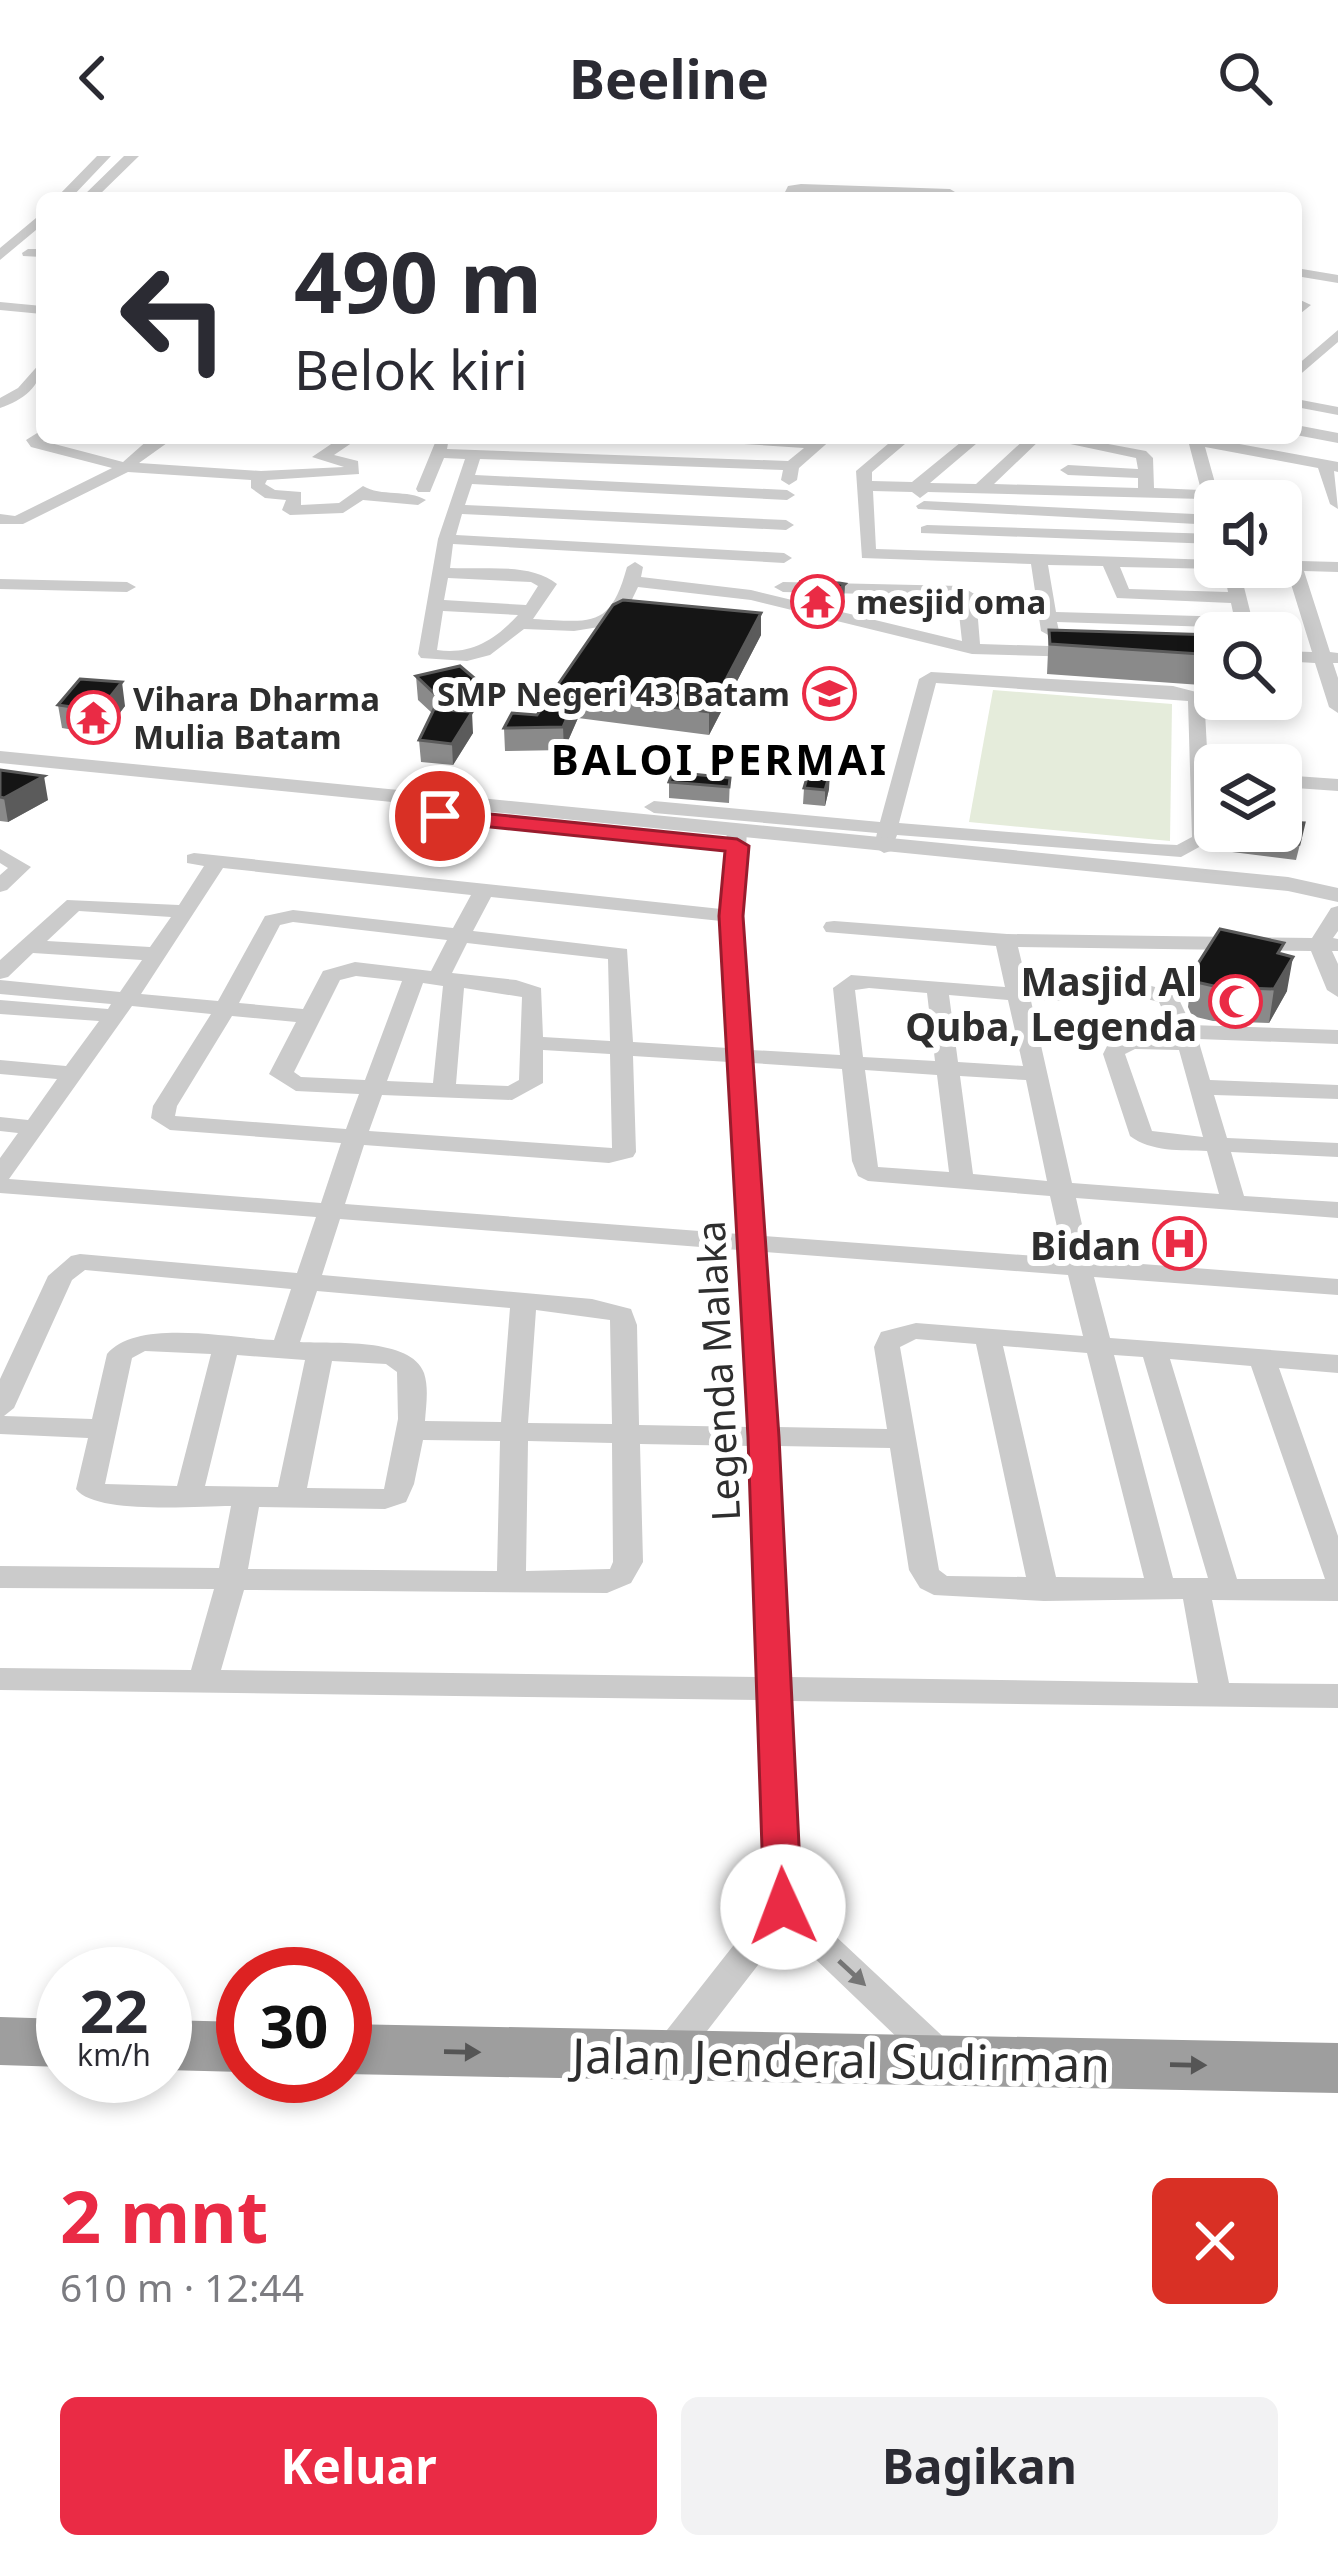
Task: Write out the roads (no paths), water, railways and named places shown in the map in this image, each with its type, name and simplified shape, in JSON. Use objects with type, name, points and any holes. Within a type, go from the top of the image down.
[{"type":"highway","points":[[0,2042],[36,2043]]},
{"type":"highway","name":"Jalan Jenderal Sudirman","points":[[372,2050],[1338,2068]]},
{"type":"street","points":[[69,192],[104,156]]},
{"type":"street","points":[[94,192],[133,156]]},
{"type":"street","points":[[791,192],[801,188],[900,192]]},
{"type":"street","points":[[0,256],[36,223]]},
{"type":"street","points":[[0,277],[36,250]]},
{"type":"street","points":[[1302,273],[1338,279]]},
{"type":"street","points":[[1302,285],[1338,291]]},
{"type":"street","points":[[0,305],[36,309]]},
{"type":"street","points":[[1302,369],[1331,347],[1338,334]]},
{"type":"street","points":[[0,404],[36,376]]},
{"type":"street","points":[[1331,410],[1338,395]]},
{"type":"street","points":[[1302,431],[1338,438]]},
{"type":"street","points":[[44,444],[132,462],[261,476],[353,471],[355,466],[320,457],[341,444]]},
{"type":"street","points":[[0,519],[17,521],[132,462],[151,444]]},
{"type":"street","points":[[333,474],[334,484],[421,495],[439,444]]},
{"type":"street","points":[[446,444],[474,454],[792,466]]},
{"type":"street","points":[[781,594],[792,466],[810,444]]},
{"type":"street","points":[[897,444],[864,471],[867,552],[931,559],[1194,565]]},
{"type":"street","points":[[918,485],[968,444]]},
{"type":"street","points":[[980,489],[1029,444]]},
{"type":"street","points":[[1044,490],[1093,444]]},
{"type":"street","points":[[1106,444],[1141,454],[1146,493]]},
{"type":"street","points":[[1191,444],[1203,480]]},
{"type":"street","points":[[1200,444],[1262,472],[1331,466],[1338,504]]},
{"type":"street","points":[[112,453],[132,462]]},
{"type":"street","points":[[440,573],[542,579],[548,584],[528,617],[491,652],[430,656],[426,652],[446,539],[474,454]]},
{"type":"street","points":[[435,605],[586,623],[611,617],[621,609],[665,461]]},
{"type":"street","points":[[1068,470],[1145,474]]},
{"type":"street","points":[[261,476],[257,487],[271,494],[295,495],[291,510],[343,508],[364,489]]},
{"type":"street","points":[[464,479],[787,495]]},
{"type":"street","points":[[918,485],[931,559]]},
{"type":"street","points":[[863,486],[1146,493],[1194,504]]},
{"type":"street","points":[[924,506],[1194,509]]},
{"type":"street","points":[[454,508],[786,525]]},
{"type":"street","points":[[927,530],[1194,538]]},
{"type":"street","points":[[1057,535],[1064,561]]},
{"type":"street","points":[[446,539],[784,558]]},
{"type":"street","points":[[1040,560],[1051,652]]},
{"type":"street","points":[[1108,561],[1123,594],[1240,598]]},
{"type":"street","points":[[1302,566],[1338,567]]},
{"type":"street","points":[[631,580],[781,594],[961,591],[967,596],[972,650]]},
{"type":"street","points":[[0,584],[127,586]]},
{"type":"street","points":[[1050,617],[1244,623],[1237,588]]},
{"type":"street","points":[[1298,588],[1331,657],[1331,683],[1338,707]]},
{"type":"street","points":[[781,594],[845,620],[972,650],[1098,653]]},
{"type":"street","points":[[845,620],[970,628]]},
{"type":"street","points":[[1027,682],[1029,652]]},
{"type":"street","points":[[1302,674],[1331,683]]},
{"type":"street","points":[[886,837],[928,679],[939,675],[1193,695],[1198,701],[1203,744]]},
{"type":"street","points":[[0,758],[737,838],[886,837],[1181,851],[1194,844]]},
{"type":"street","points":[[0,772],[1338,896]]},
{"type":"street","points":[[1302,779],[1338,782]]},
{"type":"street","points":[[654,807],[1304,885],[1338,896]]},
{"type":"street","name":"Legenda Malaka","points":[[737,838],[731,916],[764,1437],[783,1907]]},
{"type":"street","points":[[0,855],[21,867],[0,886]]},
{"type":"street","points":[[194,859],[731,916]]},
{"type":"street","points":[[0,1175],[122,1007],[218,861]]},
{"type":"street","points":[[284,1350],[373,1086],[484,889]]},
{"type":"street","points":[[0,972],[68,907],[80,902],[181,911]]},
{"type":"street","points":[[1338,912],[1328,945],[1338,990]]},
{"type":"street","points":[[279,917],[619,954],[627,1145],[619,1155],[170,1123],[163,1118],[165,1106],[225,1009],[272,920],[279,917]]},
{"type":"street","points":[[834,928],[1006,940],[1328,945]]},
{"type":"street","points":[[1006,940],[1079,1270],[1162,1591]]},
{"type":"street","points":[[28,946],[155,954]]},
{"type":"street","points":[[355,969],[435,980],[533,993],[535,1043],[531,1083],[524,1090],[444,1091],[296,1084],[284,1079],[281,1074],[337,971],[355,969]]},
{"type":"street","points":[[435,980],[444,1091]]},
{"type":"street","points":[[1234,1203],[1186,1038],[1175,1008],[1162,995],[1021,995],[848,984],[844,996],[867,1171],[894,1178],[962,1180],[1062,1191],[1234,1203],[1338,1210]]},
{"type":"street","points":[[0,987],[122,1007]]},
{"type":"street","points":[[937,987],[962,1180]]},
{"type":"street","points":[[0,1007],[225,1009],[311,1017]]},
{"type":"street","points":[[1338,1037],[1186,1038],[1121,1044],[1114,1054],[1142,1136],[1217,1145],[1338,1150]]},
{"type":"street","points":[[535,1043],[1034,1074]]},
{"type":"street","points":[[0,1066],[74,1075]]},
{"type":"street","points":[[1200,1087],[1338,1092]]},
{"type":"street","points":[[0,1124],[36,1128]]},
{"type":"street","points":[[0,1186],[1338,1287]]},
{"type":"street","points":[[0,1408],[67,1268],[100,1262],[307,1285],[614,1310],[622,1315],[628,1562],[621,1576],[607,1582],[0,1577]]},
{"type":"street","points":[[511,1582],[514,1433],[524,1301]]},
{"type":"street","points":[[1338,1364],[916,1331],[890,1338],[887,1347],[930,1581],[944,1587],[1045,1590],[1338,1590]]},
{"type":"street","points":[[988,1338],[1045,1590]]},
{"type":"street","points":[[154,1342],[226,1346],[391,1356],[406,1364],[411,1376],[410,1430],[396,1495],[290,1500],[99,1494],[90,1489],[120,1354],[128,1346],[154,1342]]},
{"type":"street","points":[[188,1498],[226,1346]]},
{"type":"street","points":[[1154,1350],[1211,1591],[1216,1694]]},
{"type":"street","points":[[290,1500],[320,1353]]},
{"type":"street","points":[[1262,1359],[1338,1577]]},
{"type":"street","points":[[0,1425],[102,1429]]},
{"type":"street","points":[[410,1430],[901,1438]]},
{"type":"street","points":[[202,1684],[232,1579],[246,1499]]},
{"type":"street","points":[[0,1679],[1338,1696]]},
{"type":"street","points":[[666,2057],[783,1907],[945,2061]]},
{"type":"place","name":"mesjid oma","points":[[817,601]]},
{"type":"place","name":"SMP Negeri 43 Batam","points":[[829,693]]},
{"type":"place","name":"Vihara Dharma Mulia Batam","points":[[94,717]]},
{"type":"place","name":"Masjid Al Quba, Legenda","points":[[1236,1002]]},
{"type":"place","name":"Bidan","points":[[1180,1244]]},
{"type":"district","name":"BALOI PERMAI","points":[[720,758]]}]
